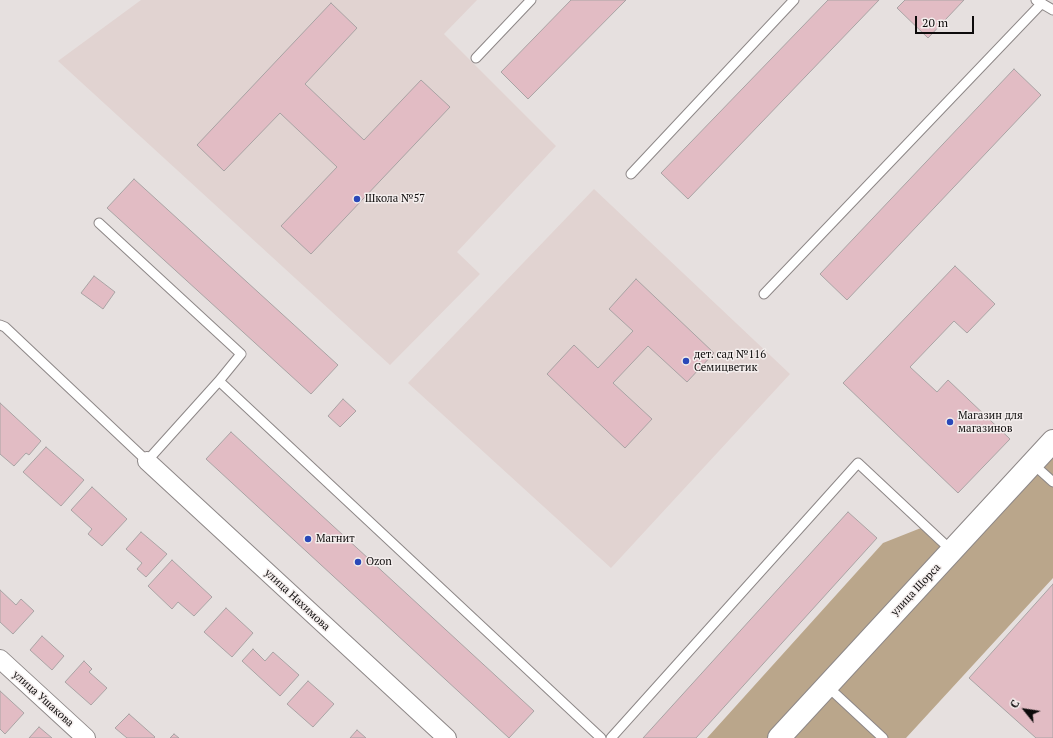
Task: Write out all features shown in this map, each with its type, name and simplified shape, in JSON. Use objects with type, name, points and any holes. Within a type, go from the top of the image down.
[{"type":"street","name":"улица Щорса","points":[[779,738],[1053,441]]},
{"type":"street","name":"улица Нахимова","points":[[147,461],[447,738]]},
{"type":"street","name":"улица Ушакова","points":[[0,659],[86,738]]},
{"type":"lane","points":[[476,58],[531,0]]},
{"type":"lane","points":[[631,174],[794,0]]},
{"type":"lane","points":[[764,294],[1039,2],[1053,10]]},
{"type":"lane","points":[[0,325],[147,461],[219,381],[241,354],[99,223]]},
{"type":"lane","points":[[219,381],[598,738]]},
{"type":"lane","points":[[611,738],[858,463],[952,551]]},
{"type":"lane","points":[[1032,463],[1053,482]]},
{"type":"lane","points":[[827,686],[883,738]]},
{"type":"shaded area","name":"Школа №57","points":[[141,0],[477,0],[444,34],[556,146],[457,252],[480,274],[390,365],[58,61]]},
{"type":"shaded area","points":[[594,189],[790,374],[611,568],[408,383]]},
{"type":"shaded area","points":[[1053,444],[1053,578],[906,738],[707,738],[883,543],[926,526],[952,551]]},
{"type":"building","points":[[571,0],[626,0],[528,99],[501,72]]},
{"type":"building","points":[[828,0],[879,0],[688,199],[661,173]]},
{"type":"building","points":[[905,0],[964,0],[928,38],[897,8]]},
{"type":"building","name":"Школа №57","points":[[331,3],[357,28],[305,84],[364,140],[421,80],[450,107],[311,254],[281,226],[337,167],[280,113],[224,171],[197,145]]},
{"type":"building","points":[[1014,69],[1041,95],[847,300],[820,274]]},
{"type":"building","points":[[134,179],[338,365],[311,394],[107,208]]},
{"type":"building","points":[[955,266],[995,304],[967,333],[954,321],[910,367],[937,392],[948,380],[1010,439],[958,493],[843,383]]},
{"type":"building","points":[[94,276],[115,292],[103,309],[81,293]]},
{"type":"building","name":"дет. сад №116 Семицветик","points":[[636,279],[714,353],[687,382],[648,346],[613,383],[652,419],[625,448],[547,374],[574,345],[598,368],[633,331],[609,309]]},
{"type":"building","points":[[343,399],[356,411],[340,427],[328,416]]},
{"type":"building","points":[[0,403],[41,441],[29,455],[26,453],[14,466],[0,454]]},
{"type":"building","points":[[231,432],[534,711],[509,738],[206,459]]},
{"type":"building","points":[[46,447],[84,480],[61,506],[23,472]]},
{"type":"building","points":[[92,487],[127,519],[102,546],[88,534],[92,529],[71,510]]},
{"type":"building","points":[[848,512],[877,538],[696,738],[643,738]]},
{"type":"building","points":[[141,532],[167,554],[146,577],[137,569],[142,563],[126,549]]},
{"type":"building","points":[[172,560],[212,597],[194,616],[178,602],[172,609],[148,586]]},
{"type":"building","points":[[1053,584],[1053,738],[1036,738],[969,678]]},
{"type":"building","points":[[0,590],[16,605],[21,599],[34,611],[13,634],[0,622]]},
{"type":"building","points":[[226,608],[253,633],[232,657],[204,632]]},
{"type":"building","points":[[42,636],[64,656],[52,670],[30,650]]},
{"type":"building","points":[[253,649],[265,661],[273,652],[299,675],[280,696],[242,661]]},
{"type":"building","points":[[84,661],[92,669],[89,672],[107,688],[91,705],[65,682]]},
{"type":"building","points":[[308,681],[334,704],[313,727],[287,704]]},
{"type":"building","points":[[0,691],[24,713],[5,734],[0,729]]},
{"type":"building","points":[[129,714],[155,737],[127,738],[115,728]]},
{"type":"building","points":[[39,727],[52,738],[29,738]]},
{"type":"building","points":[[357,730],[366,738],[350,738]]},
{"type":"building","points":[[174,734],[179,738],[170,738]]},
{"type":"place","name":"Школа №57","points":[[357,199]]},
{"type":"place","name":"дет. сад №116 Семицветик","points":[[686,361]]},
{"type":"place","name":"Магазин для магазинов","points":[[950,422]]},
{"type":"place","name":"Магнит","points":[[308,539]]},
{"type":"place","name":"Ozon","points":[[358,562]]}]
